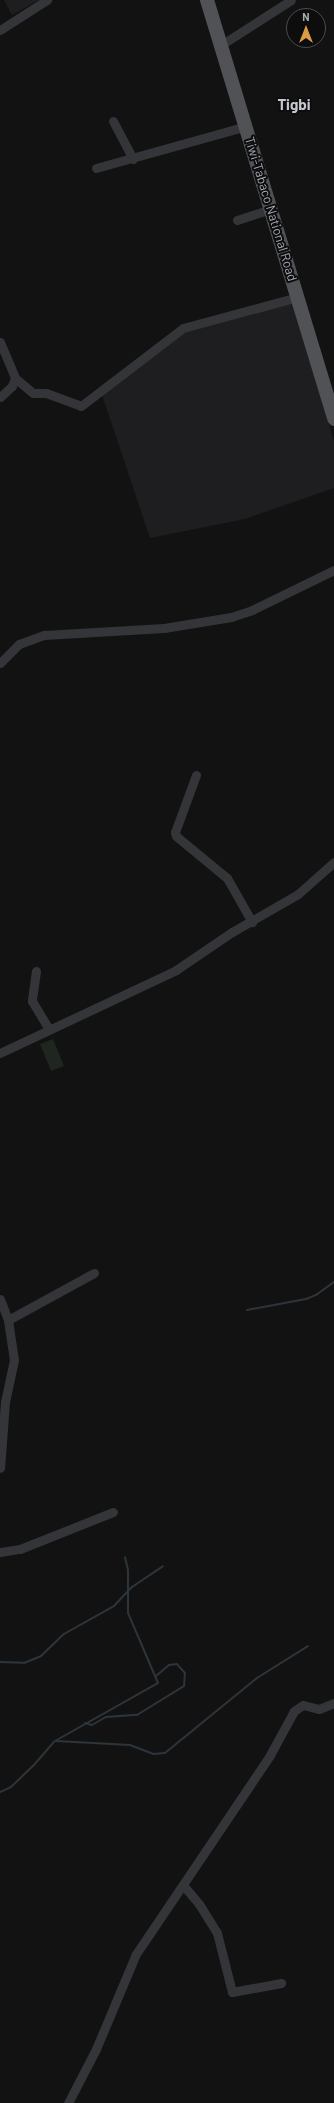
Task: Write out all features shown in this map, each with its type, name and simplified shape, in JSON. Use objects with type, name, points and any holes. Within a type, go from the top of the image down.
[{"type":"main road","name":"Tiwi-Tabaco National Road","points":[[207,0],[334,419]]},
{"type":"street","points":[[0,30],[47,0]]},
{"type":"street","points":[[221,44],[291,0]]},
{"type":"street","points":[[113,121],[133,159]]},
{"type":"street","points":[[96,168],[133,159],[246,126]]},
{"type":"street","points":[[238,220],[271,209]]},
{"type":"street","points":[[0,342],[15,378],[27,390],[46,393],[81,406],[183,328],[298,297]]},
{"type":"street","points":[[0,397],[12,386],[15,378]]},
{"type":"street","points":[[0,663],[18,644],[44,635],[164,628],[231,617],[252,610],[334,570]]},
{"type":"street","points":[[196,775],[174,832],[176,836],[227,878],[252,922]]},
{"type":"street","points":[[0,1053],[48,1028],[160,979],[298,894],[334,862]]},
{"type":"street","points":[[36,971],[32,1001],[48,1028]]},
{"type":"street","points":[[8,1320],[94,1273]]},
{"type":"street","points":[[0,1299],[8,1320],[14,1360],[5,1402],[0,1468]]},
{"type":"street","points":[[0,1552],[20,1549],[114,1512]]},
{"type":"street","points":[[68,2103],[96,2049],[136,1954],[270,1755],[294,1711],[303,1705],[319,1709],[334,1703]]},
{"type":"street","points":[[183,1885],[199,1904],[217,1933],[232,1992],[281,1983]]},
{"type":"shaded area","points":[[4,0],[39,0],[12,15]]},
{"type":"shaded area","points":[[291,298],[334,441],[334,488],[245,519],[150,538],[101,392],[183,326]]},
{"type":"shaded area","points":[[53,1039],[64,1066],[51,1071],[40,1044]]},
{"type":"waterway","points":[[247,1310],[306,1299],[316,1295],[334,1282]]},
{"type":"waterway","points":[[0,1792],[11,1787],[33,1766],[55,1741],[158,1683],[128,1613],[128,1570],[125,1557]]},
{"type":"waterway","points":[[0,1662],[24,1663],[41,1656],[64,1634],[114,1606],[132,1587],[163,1566]]},
{"type":"waterway","points":[[56,1741],[130,1745],[153,1754],[165,1753],[257,1678],[308,1646]]},
{"type":"waterway","points":[[85,1723],[92,1725],[106,1717],[137,1715],[184,1686],[185,1673],[177,1664],[169,1665],[156,1676]]},
{"type":"district","name":"Tigbi","points":[[294,105]]}]
